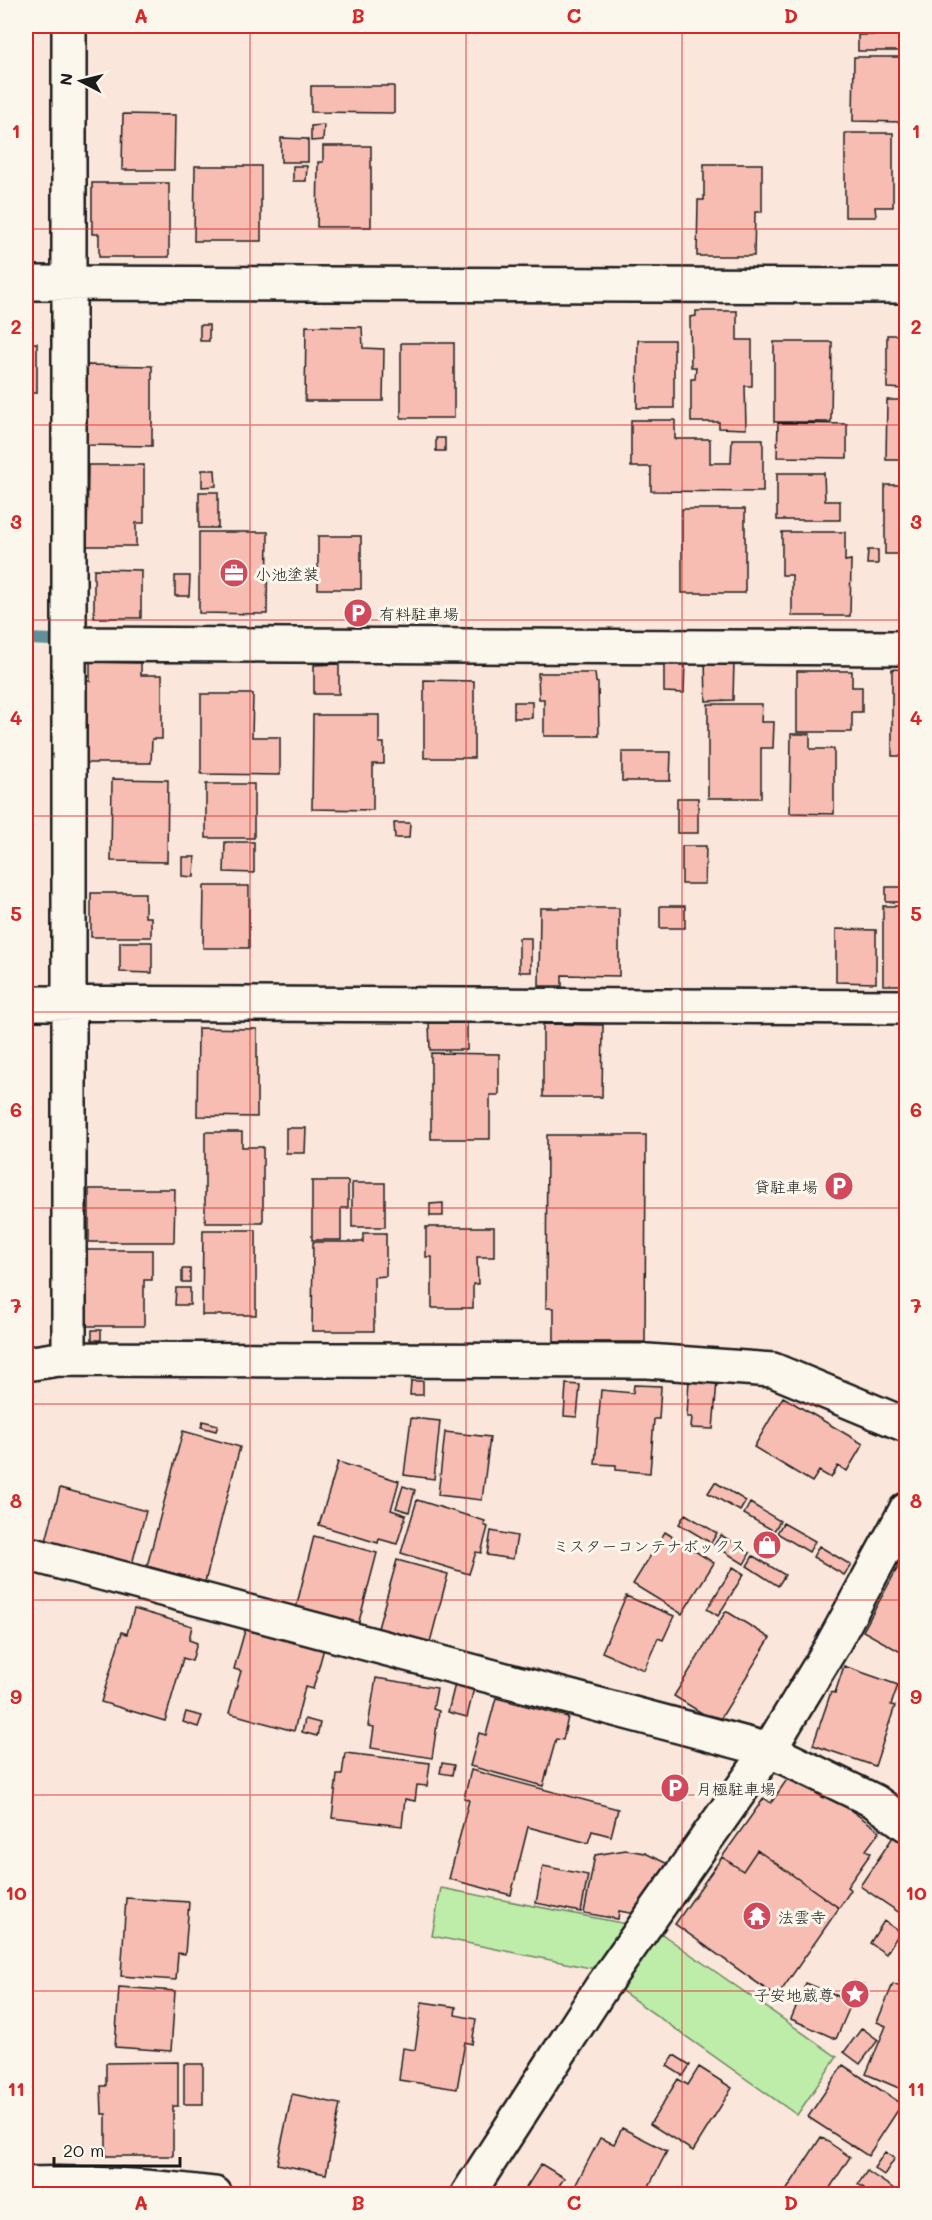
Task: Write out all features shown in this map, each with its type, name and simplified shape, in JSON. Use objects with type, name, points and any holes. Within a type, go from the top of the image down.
[{"type":"street","points":[[69,26],[69,1359]]},
{"type":"street","points":[[26,283],[906,286]]},
{"type":"street","points":[[69,644],[906,648]]},
{"type":"street","points":[[26,1003],[906,1007]]},
{"type":"street","points":[[26,1364],[69,1359],[646,1361],[773,1371],[906,1425]]},
{"type":"street","points":[[468,2194],[601,1988],[769,1750],[832,1646],[906,1510]]},
{"type":"street","points":[[26,1553],[769,1750],[874,1801],[906,1824]]},
{"type":"street","points":[[26,2184],[87,2182],[157,2186],[215,2194]]},
{"type":"green space","points":[[441,1888],[627,1924],[595,1969],[432,1936]]},
{"type":"green space","points":[[659,1932],[837,2057],[797,2115],[619,1989]]},
{"type":"building","points":[[836,26],[890,26],[890,28],[836,28]]},
{"type":"building","points":[[858,35],[900,35],[900,51],[858,51]]},
{"type":"building","points":[[854,57],[906,57],[906,122],[853,121]]},
{"type":"building","points":[[311,86],[394,86],[394,113],[311,112]]},
{"type":"building","points":[[123,114],[175,115],[174,170],[122,170]]},
{"type":"building","points":[[324,125],[323,140],[311,141],[311,126]]},
{"type":"building","points":[[845,133],[893,133],[893,207],[875,207],[876,217],[845,217]]},
{"type":"building","points":[[281,138],[308,139],[308,162],[281,162]]},
{"type":"building","points":[[323,146],[371,146],[371,227],[317,227],[318,162],[323,162]]},
{"type":"building","points":[[704,164],[762,164],[762,212],[755,212],[754,256],[697,256],[698,200],[704,200]]},
{"type":"building","points":[[195,166],[261,166],[261,241],[194,241]]},
{"type":"building","points":[[293,166],[307,166],[306,181],[293,181]]},
{"type":"building","points":[[92,183],[169,183],[169,257],[99,257],[99,234],[92,234]]},
{"type":"building","points":[[696,311],[737,311],[737,340],[752,340],[752,386],[745,386],[746,429],[719,428],[719,422],[691,422],[691,379],[695,379],[696,367],[691,367],[690,317],[696,316]]},
{"type":"building","points":[[200,325],[209,325],[209,341],[200,341]]},
{"type":"building","points":[[306,326],[362,327],[363,348],[384,349],[383,401],[305,401]]},
{"type":"building","points":[[887,335],[906,335],[906,389],[887,388]]},
{"type":"building","points":[[638,340],[674,340],[674,408],[637,408]]},
{"type":"building","points":[[774,342],[832,342],[831,422],[774,422]]},
{"type":"building","points":[[26,343],[37,343],[37,393],[30,393],[29,441],[26,441]]},
{"type":"building","points":[[401,343],[454,343],[454,418],[401,418]]},
{"type":"building","points":[[86,365],[152,366],[152,446],[85,445]]},
{"type":"building","points":[[887,400],[906,400],[906,460],[886,460]]},
{"type":"building","points":[[631,420],[675,420],[675,439],[710,439],[710,463],[731,463],[732,439],[763,439],[763,492],[651,491],[651,467],[631,467]]},
{"type":"building","points":[[778,423],[847,424],[847,458],[777,457]]},
{"type":"building","points":[[436,438],[445,438],[445,451],[436,451]]},
{"type":"building","points":[[88,465],[144,465],[144,523],[136,523],[136,546],[87,546]]},
{"type":"building","points":[[202,470],[215,470],[216,486],[202,487]]},
{"type":"building","points":[[777,473],[824,473],[825,501],[840,501],[840,520],[777,520]]},
{"type":"building","points":[[885,485],[906,485],[906,554],[885,554]]},
{"type":"building","points":[[199,492],[218,492],[218,528],[199,528]]},
{"type":"building","points":[[682,509],[745,509],[745,593],[682,593]]},
{"type":"building","points":[[199,532],[268,532],[267,614],[199,613]]},
{"type":"building","points":[[782,532],[845,532],[845,561],[851,560],[850,616],[792,616],[792,575],[782,575]]},
{"type":"building","points":[[318,536],[361,536],[361,589],[318,589]]},
{"type":"building","points":[[868,550],[878,550],[878,564],[867,564]]},
{"type":"building","points":[[94,569],[141,570],[141,618],[94,618]]},
{"type":"building","points":[[175,576],[190,576],[189,596],[175,596]]},
{"type":"building","points":[[664,659],[685,660],[684,693],[664,692]]},
{"type":"building","points":[[705,659],[734,659],[733,700],[706,701]]},
{"type":"building","points":[[90,662],[141,663],[141,675],[162,675],[162,739],[152,739],[151,763],[85,763],[85,681],[90,681]]},
{"type":"building","points":[[339,664],[339,694],[314,694],[314,665]]},
{"type":"building","points":[[892,669],[906,670],[906,756],[892,756]]},
{"type":"building","points":[[797,671],[852,671],[852,687],[862,687],[862,712],[852,712],[852,732],[797,732]]},
{"type":"building","points":[[538,673],[595,673],[598,683],[599,736],[544,736],[544,699],[539,699]]},
{"type":"building","points":[[424,680],[474,681],[474,758],[424,758]]},
{"type":"building","points":[[201,694],[253,694],[252,737],[280,737],[280,775],[201,774]]},
{"type":"building","points":[[514,702],[532,702],[532,718],[514,718]]},
{"type":"building","points":[[708,704],[762,704],[761,722],[774,722],[773,748],[761,748],[761,798],[708,798]]},
{"type":"building","points":[[313,715],[379,715],[379,743],[384,743],[384,764],[373,764],[373,810],[312,809]]},
{"type":"building","points":[[791,734],[810,734],[810,749],[834,749],[834,814],[790,813]]},
{"type":"building","points":[[622,752],[671,752],[670,781],[622,781]]},
{"type":"building","points":[[112,779],[168,780],[167,862],[111,861]]},
{"type":"building","points":[[206,784],[254,784],[254,838],[206,838]]},
{"type":"building","points":[[677,798],[698,798],[698,833],[677,833]]},
{"type":"building","points":[[394,823],[410,823],[409,838],[395,838]]},
{"type":"building","points":[[225,842],[254,842],[254,873],[224,872]]},
{"type":"building","points":[[682,846],[706,846],[705,884],[682,884]]},
{"type":"building","points":[[182,857],[195,857],[194,877],[182,876]]},
{"type":"building","points":[[204,886],[249,886],[249,948],[203,948]]},
{"type":"building","points":[[886,887],[905,887],[905,902],[886,902]]},
{"type":"building","points":[[91,893],[145,893],[145,917],[151,917],[151,937],[91,937]]},
{"type":"building","points":[[660,906],[685,906],[685,928],[660,928]]},
{"type":"building","points":[[883,906],[906,906],[906,985],[883,985]]},
{"type":"building","points":[[540,908],[619,908],[619,976],[562,975],[562,986],[539,986]]},
{"type":"building","points":[[836,929],[876,930],[876,983],[836,982]]},
{"type":"building","points":[[519,938],[531,938],[531,972],[519,972]]},
{"type":"building","points":[[120,942],[152,942],[152,973],[120,972]]},
{"type":"building","points":[[429,1023],[467,1023],[467,1050],[430,1050]]},
{"type":"building","points":[[543,1024],[603,1025],[602,1097],[543,1097]]},
{"type":"building","points":[[198,1028],[257,1029],[257,1117],[197,1116]]},
{"type":"building","points":[[26,1047],[31,1047],[30,1142],[26,1142]]},
{"type":"building","points":[[431,1053],[499,1054],[499,1095],[490,1095],[490,1139],[431,1139]]},
{"type":"building","points":[[286,1128],[306,1128],[305,1153],[286,1153]]},
{"type":"building","points":[[205,1132],[242,1132],[242,1147],[263,1147],[263,1223],[205,1223]]},
{"type":"building","points":[[547,1135],[646,1135],[645,1342],[554,1342],[554,1308],[546,1308]]},
{"type":"building","points":[[312,1181],[348,1181],[348,1208],[341,1208],[341,1240],[312,1240]]},
{"type":"building","points":[[352,1183],[385,1183],[385,1227],[352,1227]]},
{"type":"building","points":[[89,1189],[175,1189],[174,1242],[89,1242]]},
{"type":"building","points":[[443,1203],[443,1216],[430,1216],[430,1204]]},
{"type":"building","points":[[426,1227],[494,1227],[494,1257],[477,1257],[478,1284],[473,1284],[473,1308],[432,1308],[432,1257],[426,1257]]},
{"type":"building","points":[[203,1230],[256,1230],[256,1315],[202,1315]]},
{"type":"building","points":[[363,1233],[386,1233],[386,1276],[374,1277],[374,1331],[312,1331],[313,1242],[363,1242]]},
{"type":"building","points":[[87,1250],[152,1250],[152,1280],[144,1280],[144,1326],[87,1326]]},
{"type":"building","points":[[182,1269],[190,1269],[190,1282],[182,1282]]},
{"type":"building","points":[[176,1288],[190,1288],[190,1305],[175,1305]]},
{"type":"building","points":[[92,1330],[101,1330],[101,1340],[92,1340]]},
{"type":"building","points":[[689,1379],[717,1381],[713,1429],[691,1428],[692,1417],[687,1417]]},
{"type":"building","points":[[411,1381],[423,1381],[423,1395],[410,1395]]},
{"type":"building","points":[[566,1384],[580,1385],[577,1417],[564,1416]]},
{"type":"building","points":[[634,1385],[661,1386],[659,1419],[654,1419],[650,1473],[616,1470],[616,1465],[595,1464],[601,1390],[633,1393]]},
{"type":"building","points":[[783,1397],[863,1444],[847,1471],[838,1466],[831,1478],[819,1471],[812,1482],[754,1447]]},
{"type":"building","points":[[411,1418],[440,1421],[434,1479],[404,1475]]},
{"type":"building","points":[[203,1421],[218,1425],[216,1431],[201,1427]]},
{"type":"building","points":[[183,1431],[240,1447],[205,1582],[147,1566]]},
{"type":"building","points":[[445,1432],[490,1437],[482,1500],[438,1495]]},
{"type":"building","points":[[338,1462],[399,1481],[391,1510],[406,1515],[397,1544],[379,1539],[378,1543],[319,1525]]},
{"type":"building","points":[[715,1482],[746,1501],[740,1511],[708,1493]]},
{"type":"building","points":[[403,1486],[415,1490],[409,1512],[396,1508]]},
{"type":"building","points":[[60,1488],[146,1511],[132,1564],[46,1541]]},
{"type":"building","points":[[417,1500],[485,1521],[484,1525],[488,1527],[481,1553],[476,1552],[469,1574],[401,1553]]},
{"type":"building","points":[[750,1503],[780,1521],[774,1531],[744,1514]]},
{"type":"building","points":[[685,1514],[717,1533],[711,1543],[679,1524]]},
{"type":"building","points":[[783,1523],[815,1541],[809,1552],[777,1533]]},
{"type":"building","points":[[491,1531],[517,1536],[513,1559],[487,1555]]},
{"type":"building","points":[[665,1532],[714,1563],[682,1614],[633,1584]]},
{"type":"building","points":[[721,1535],[750,1553],[744,1564],[714,1545]]},
{"type":"building","points":[[314,1536],[377,1553],[357,1629],[295,1612]]},
{"type":"building","points":[[819,1546],[851,1565],[844,1575],[813,1557]]},
{"type":"building","points":[[753,1556],[785,1575],[778,1586],[747,1566]]},
{"type":"building","points":[[903,1558],[906,1560],[906,1655],[863,1631]]},
{"type":"building","points":[[397,1560],[448,1574],[430,1642],[378,1628]]},
{"type":"building","points":[[733,1567],[744,1574],[718,1616],[707,1609]]},
{"type":"building","points":[[626,1596],[674,1616],[663,1640],[658,1638],[644,1670],[602,1652]]},
{"type":"building","points":[[134,1609],[192,1626],[189,1640],[197,1643],[192,1661],[183,1658],[165,1721],[101,1702],[122,1632],[127,1634]]},
{"type":"building","points":[[726,1611],[770,1638],[718,1723],[674,1696]]},
{"type":"building","points":[[246,1627],[324,1648],[313,1689],[305,1687],[294,1731],[229,1713],[241,1671],[234,1669]]},
{"type":"building","points":[[844,1666],[898,1685],[891,1705],[895,1706],[875,1766],[813,1745],[831,1692],[835,1693]]},
{"type":"building","points":[[376,1678],[437,1688],[433,1709],[439,1711],[432,1758],[371,1748],[374,1727],[368,1726]]},
{"type":"building","points":[[455,1684],[474,1688],[467,1717],[448,1712]]},
{"type":"building","points":[[496,1698],[568,1717],[563,1740],[556,1739],[543,1786],[470,1766],[479,1733],[486,1735]]},
{"type":"building","points":[[186,1712],[202,1716],[198,1727],[183,1722]]},
{"type":"building","points":[[305,1719],[320,1723],[317,1736],[302,1732]]},
{"type":"building","points":[[345,1753],[430,1763],[427,1786],[417,1785],[415,1801],[405,1799],[402,1826],[332,1818],[337,1775],[342,1775]]},
{"type":"building","points":[[442,1763],[454,1765],[452,1775],[440,1773]]},
{"type":"building","points":[[471,1770],[618,1809],[611,1836],[592,1831],[588,1843],[528,1827],[511,1895],[449,1879],[469,1800],[464,1798]]},
{"type":"building","points":[[790,1775],[823,1798],[826,1793],[880,1831],[866,1850],[871,1853],[847,1887],[851,1890],[839,1908],[757,1850],[743,1871],[722,1857],[764,1798],[771,1803]]},
{"type":"building","points":[[897,1831],[906,1837],[906,1917],[860,1886]]},
{"type":"building","points":[[626,1850],[645,1853],[670,1865],[635,1914],[619,1911],[618,1919],[584,1913],[595,1855]]},
{"type":"building","name":"法雲寺","points":[[757,1850],[839,1908],[777,1997],[675,1924],[722,1857],[743,1871]]},
{"type":"building","points":[[543,1866],[588,1875],[581,1912],[536,1903]]},
{"type":"building","points":[[126,1898],[189,1902],[185,1954],[178,1953],[176,1980],[121,1976]]},
{"type":"building","points":[[884,1921],[900,1932],[886,1954],[870,1943]]},
{"type":"building","points":[[854,1981],[864,1985],[858,1999],[848,1995]]},
{"type":"building","points":[[806,1983],[852,2002],[836,2039],[791,2019]]},
{"type":"building","points":[[893,1984],[906,1989],[906,2091],[866,2074],[886,2026],[877,2022]]},
{"type":"building","points":[[119,1987],[175,1991],[171,2051],[115,2047]]},
{"type":"building","points":[[422,2002],[456,2007],[455,2015],[476,2019],[472,2044],[465,2042],[457,2089],[399,2080],[403,2048],[415,2050]]},
{"type":"building","points":[[862,2028],[878,2040],[860,2064],[844,2052]]},
{"type":"building","points":[[674,2055],[690,2065],[683,2076],[667,2066]]},
{"type":"building","points":[[178,2062],[178,2106],[173,2106],[173,2156],[106,2156],[106,2114],[102,2114],[101,2086],[106,2086],[106,2063]]},
{"type":"building","points":[[184,2064],[203,2064],[203,2104],[184,2104]]},
{"type":"building","points":[[843,2065],[902,2104],[868,2156],[808,2117]]},
{"type":"building","points":[[699,2067],[732,2088],[693,2151],[650,2124],[678,2079],[688,2085]]},
{"type":"building","points":[[292,2094],[340,2104],[326,2174],[277,2164]]},
{"type":"building","points":[[622,2128],[667,2151],[645,2194],[641,2192],[639,2194],[571,2194],[600,2138],[614,2144]]},
{"type":"building","points":[[821,2137],[850,2157],[826,2194],[784,2194]]},
{"type":"building","points":[[885,2152],[895,2158],[884,2175],[874,2168]]},
{"type":"building","points":[[541,2164],[564,2178],[554,2194],[529,2194],[524,2191]]},
{"type":"building","points":[[867,2171],[894,2189],[890,2194],[861,2194],[864,2188],[858,2184]]},
{"type":"waterway","points":[[26,639],[53,640]]},
{"type":"place","name":"小池塗装","points":[[234,573]]},
{"type":"place","name":"有料駐車場","points":[[358,613]]},
{"type":"place","name":"貸駐車場","points":[[839,1186]]},
{"type":"place","name":"ミスターコンテナボックス","points":[[767,1545]]},
{"type":"place","name":"月極駐車場","points":[[675,1788]]},
{"type":"place","name":"法雲寺","points":[[757,1916]]},
{"type":"place","name":"子安地蔵尊","points":[[855,1994]]}]
